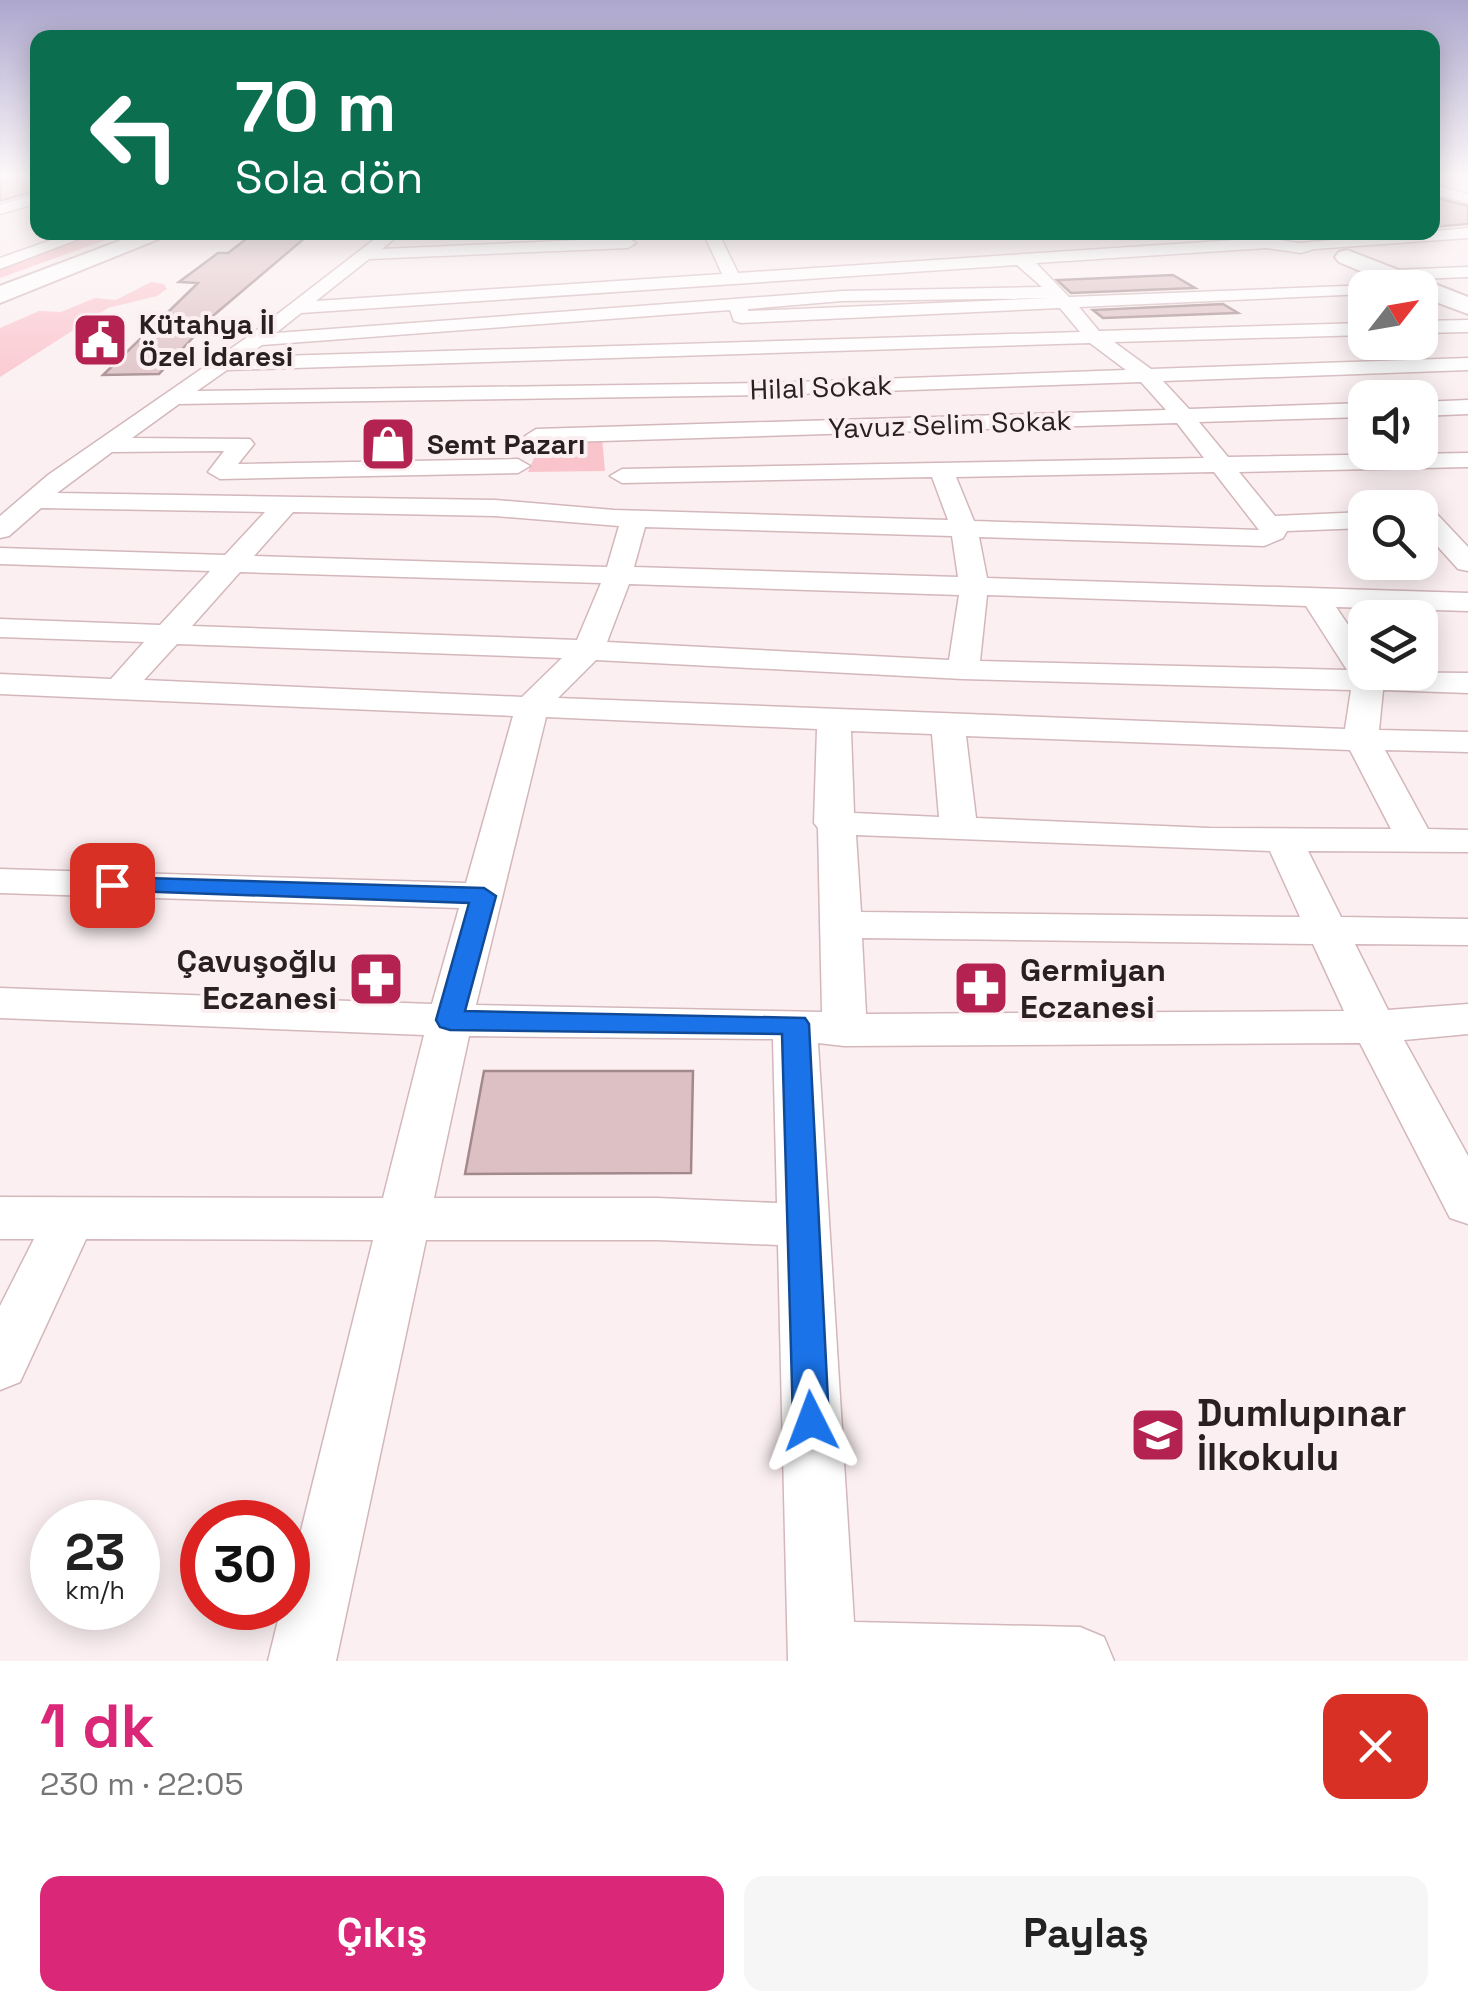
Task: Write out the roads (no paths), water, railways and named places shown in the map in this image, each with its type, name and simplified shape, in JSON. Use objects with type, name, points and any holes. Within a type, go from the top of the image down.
[{"type":"main road","points":[[0,284],[88,252]]},
{"type":"main road","points":[[0,295],[114,252]]},
{"type":"main road","points":[[1315,252],[1359,270]]},
{"type":"main road","points":[[1347,257],[1368,270]]},
{"type":"main road","points":[[1438,300],[1468,306]]},
{"type":"main road","points":[[1438,304],[1468,324]]},
{"type":"street","points":[[16,252],[32,253]]},
{"type":"street","points":[[0,264],[36,252]]},
{"type":"street","points":[[0,530],[106,446],[373,252]]},
{"type":"street","points":[[370,254],[410,252]]},
{"type":"street","points":[[634,252],[654,283]]},
{"type":"street","points":[[743,252],[724,253],[724,278],[761,350],[768,389]]},
{"type":"street","points":[[1105,252],[1110,254]]},
{"type":"street","points":[[297,308],[1145,252]]},
{"type":"street","points":[[1312,252],[1347,257],[1442,252]]},
{"type":"street","points":[[1312,252],[1318,252]]},
{"type":"street","points":[[34,500],[495,508],[624,518],[1264,538],[1274,532],[1146,375],[1094,337],[1057,288],[1020,259]]},
{"type":"street","points":[[536,268],[541,291]]},
{"type":"street","points":[[1438,275],[1468,272]]},
{"type":"street","points":[[334,279],[371,277]]},
{"type":"street","points":[[302,1661],[402,1218],[533,704],[588,650],[618,576],[624,518],[622,476],[630,433],[626,390],[634,353],[626,314],[610,286]]},
{"type":"street","points":[[256,340],[1057,288],[1348,288]]},
{"type":"street","points":[[1438,296],[1468,292]]},
{"type":"street","points":[[1438,326],[1468,324]]},
{"type":"street","points":[[219,364],[1348,330]]},
{"type":"street","name":"Hilal Sokak","points":[[174,398],[768,389],[1468,364]]},
{"type":"street","points":[[495,508],[560,392]]},
{"type":"street","points":[[1438,408],[1468,407]]},
{"type":"street","name":"Yavuz Selim Sokak","points":[[536,436],[1348,411]]},
{"type":"street","points":[[106,446],[242,444],[220,472],[518,466]]},
{"type":"street","points":[[622,476],[1468,460]]},
{"type":"street","points":[[941,470],[964,529],[974,587],[963,670]]},
{"type":"street","points":[[120,688],[286,504]]},
{"type":"street","points":[[1438,518],[1468,517]]},
{"type":"street","points":[[1267,524],[1348,521]]},
{"type":"street","points":[[1438,533],[1467,560]]},
{"type":"street","points":[[0,556],[1468,602]]},
{"type":"street","points":[[1316,598],[1348,648]]},
{"type":"street","points":[[0,628],[588,650],[963,670],[1348,679]]},
{"type":"street","points":[[1438,682],[1468,683]]},
{"type":"street","points":[[0,684],[1236,737],[1468,742]]},
{"type":"street","points":[[1367,690],[1361,738],[1414,838]]},
{"type":"street","points":[[834,720],[833,823],[844,926],[844,1030]]},
{"type":"street","points":[[947,724],[956,779],[958,829]]},
{"type":"street","points":[[833,823],[1284,841],[1468,840]]},
{"type":"street","points":[[1284,841],[1374,1027],[1468,1203]]},
{"type":"street","points":[[0,882],[484,896]]},
{"type":"street","points":[[844,926],[1468,932]]},
{"type":"street","points":[[0,1003],[450,1020],[796,1024],[844,1030],[1374,1027],[1468,1020]]},
{"type":"street","points":[[796,1024],[801,1225],[822,1658],[1080,1661]]},
{"type":"street","points":[[0,1218],[656,1219],[801,1225]]},
{"type":"street","points":[[0,1364],[70,1218]]},
{"type":"place","name":"Kütahya İl Özel İdaresi","points":[[100,340]]},
{"type":"place","name":"Semt Pazarı","points":[[388,444]]},
{"type":"place","name":"Çavuşoğlu Eczanesi","points":[[376,979]]},
{"type":"place","name":"Germiyan Eczanesi","points":[[981,988]]},
{"type":"place","name":"Dumlupınar İlkokulu","points":[[1158,1435]]}]
